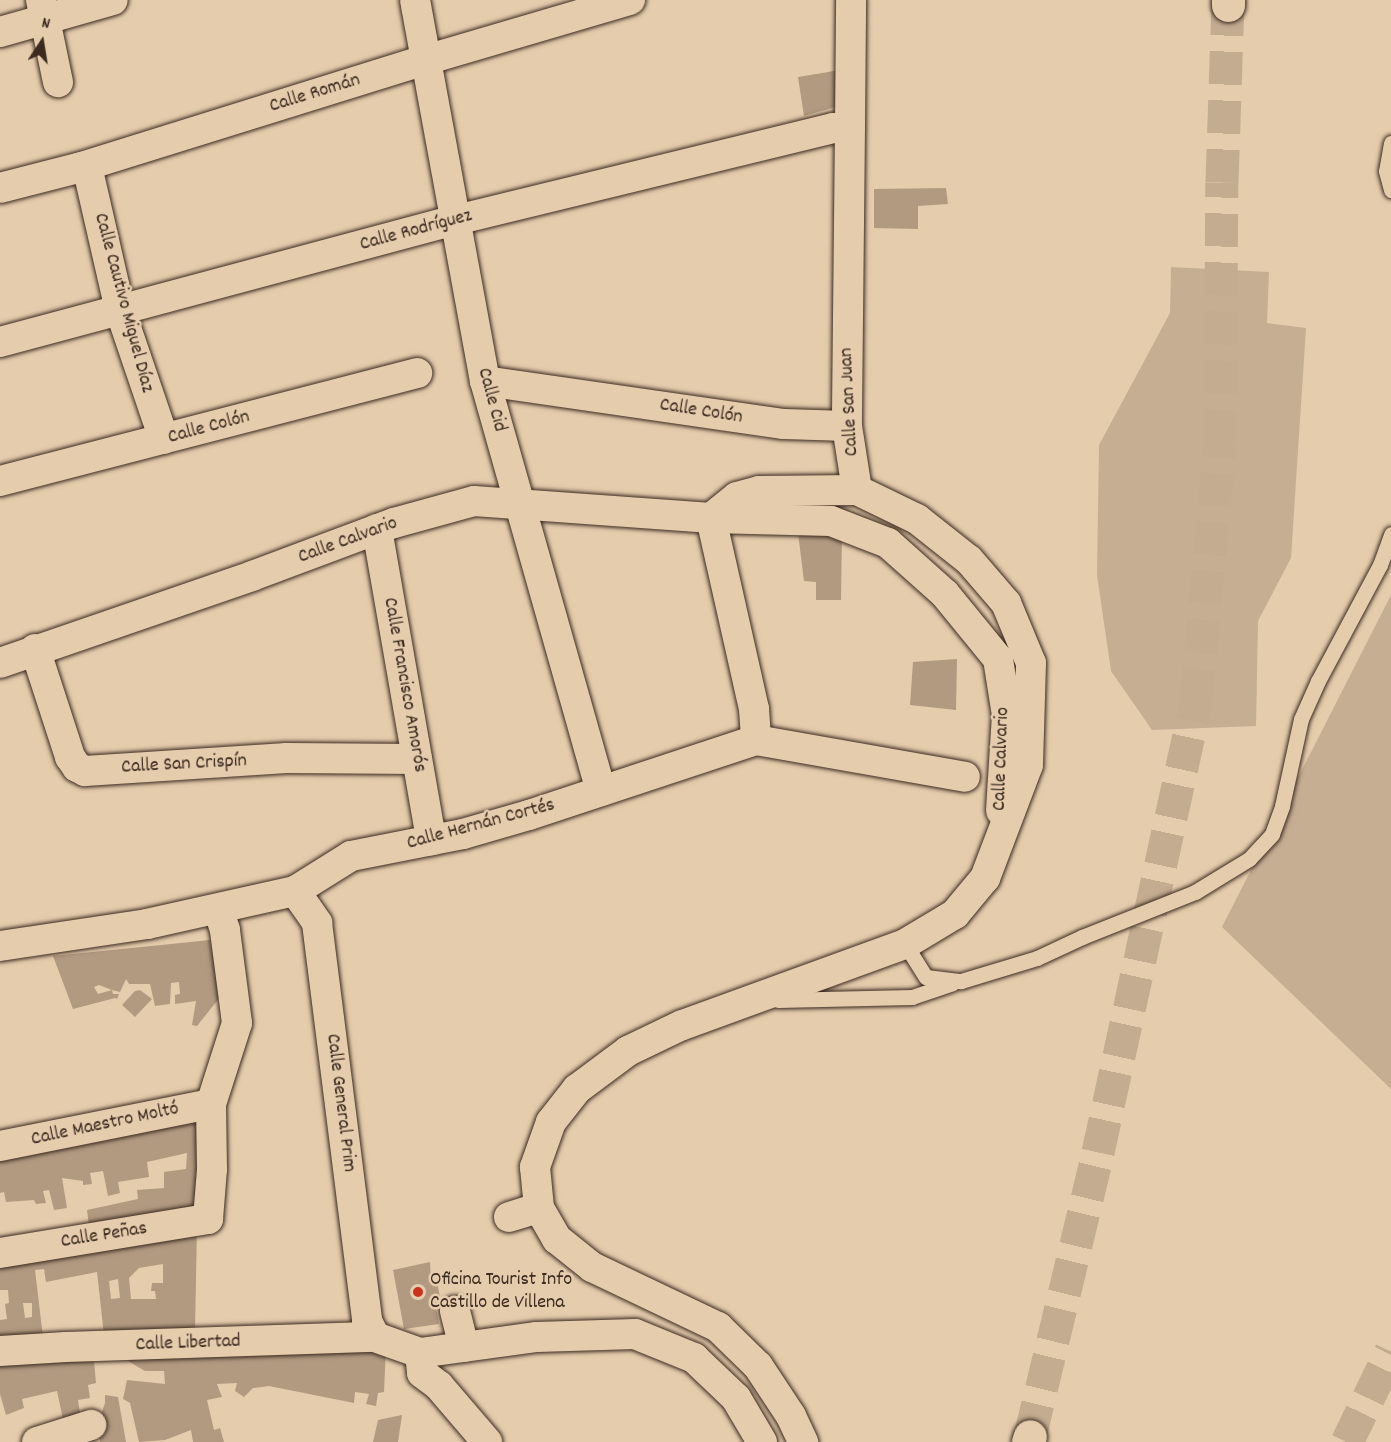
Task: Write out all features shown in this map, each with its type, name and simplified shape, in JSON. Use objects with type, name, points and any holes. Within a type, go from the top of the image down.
[{"type":"street","points":[[0,32],[43,10],[113,0]]},
{"type":"street","name":"Calle Cid","points":[[415,0],[485,381],[601,791]]},
{"type":"street","name":"Calle Román","points":[[0,188],[87,166],[427,59],[630,0]]},
{"type":"street","name":"Calle San Juan","points":[[851,0],[841,127],[847,426],[857,490]]},
{"type":"street","points":[[43,10],[58,82]]},
{"type":"street","name":"Calle Rodríguez","points":[[0,342],[456,220],[841,127]]},
{"type":"street","name":"Calle Cautivo Miguel Díaz","points":[[87,166],[120,310],[164,439]]},
{"type":"street","name":"Calle Colón","points":[[0,482],[417,373]]},
{"type":"street","name":"Calle Colón","points":[[485,381],[784,424],[847,426]]},
{"type":"street","points":[[756,740],[754,710],[711,518],[737,497],[759,491],[857,490],[917,519],[969,561],[1006,603],[1030,663],[1028,765],[985,878],[955,914],[905,944],[682,1025],[628,1051],[577,1089],[551,1122],[535,1167],[539,1208],[557,1239],[592,1267],[718,1327],[758,1366],[791,1416],[803,1442]]},
{"type":"street","name":"Calle Calvario","points":[[0,663],[35,649],[252,576],[377,529],[474,501],[711,518],[831,521],[888,543],[945,594],[998,659],[1007,715],[999,841]]},
{"type":"street","name":"Calle Francisco Amorós","points":[[377,529],[431,840]]},
{"type":"street","name":"Calle San Crispín","points":[[35,649],[70,757],[77,767],[85,771],[287,758],[417,759]]},
{"type":"street","name":"Calle Hernán Cortés","points":[[0,946],[78,936],[218,909],[295,891],[351,856],[431,840],[529,815],[756,740],[965,777]]},
{"type":"street","name":"Calle General Prim","points":[[295,891],[317,923],[371,1329]]},
{"type":"street","points":[[211,1104],[237,1023],[225,930],[218,909]]},
{"type":"street","name":"Calle Maestro Moltó","points":[[0,1146],[211,1104]]},
{"type":"street","name":"Calle Peñas","points":[[0,1253],[208,1219],[212,1169],[211,1104]]},
{"type":"street","points":[[510,1217],[539,1208]]},
{"type":"street","points":[[455,1311],[464,1347]]},
{"type":"street","points":[[371,1329],[420,1353],[537,1337],[635,1334],[694,1358],[736,1398],[762,1442]]},
{"type":"street","name":"Calle Libertad","points":[[0,1351],[371,1329]]},
{"type":"street","points":[[420,1353],[422,1373],[439,1386],[487,1442]]},
{"type":"street","points":[[38,1442],[91,1425]]},
{"type":"lane","points":[[1391,143],[1386,171],[1391,190]]},
{"type":"lane","points":[[751,1000],[912,997],[1037,958],[1082,937],[1195,892],[1250,859],[1272,834],[1281,806],[1301,719],[1318,681],[1380,565],[1391,534]]},
{"type":"lane","points":[[905,944],[926,977],[961,981]]},
{"type":"shaded area","points":[[1171,267],[1269,272],[1267,323],[1306,328],[1291,558],[1258,621],[1256,726],[1152,730],[1111,671],[1097,575],[1099,445],[1170,313]]},
{"type":"shaded area","points":[[1391,595],[1391,1089],[1222,927]]},
{"type":"building","points":[[840,70],[839,106],[804,116],[798,77]]},
{"type":"building","points":[[946,188],[948,204],[918,206],[918,229],[874,228],[874,189]]},
{"type":"building","points":[[798,533],[842,533],[841,600],[816,600],[816,582],[804,581]]},
{"type":"building","points":[[957,659],[956,710],[910,705],[913,662]]},
{"type":"building","points":[[210,940],[220,997],[197,1026],[192,1025],[196,1001],[175,1004],[175,995],[180,994],[179,982],[171,983],[170,1004],[155,1006],[150,984],[129,984],[126,979],[120,992],[112,990],[113,994],[119,994],[117,999],[73,1009],[53,956]],"holes":[[[99,985],[112,990],[98,994],[94,987]]]},
{"type":"building","points":[[140,990],[152,999],[135,1017],[122,1005],[135,991]]},
{"type":"building","points":[[200,1112],[199,1206],[89,1226],[87,1210],[138,1199],[137,1190],[164,1188],[164,1172],[186,1169],[187,1153],[147,1162],[149,1177],[118,1182],[120,1193],[108,1196],[103,1171],[90,1173],[92,1184],[83,1185],[83,1181],[62,1178],[67,1208],[54,1210],[49,1190],[43,1191],[46,1203],[36,1204],[34,1200],[6,1202],[4,1192],[0,1193],[0,1155]]},
{"type":"building","points":[[197,1226],[195,1331],[104,1335],[97,1272],[46,1282],[44,1269],[35,1270],[43,1337],[0,1340],[0,1320],[7,1319],[5,1304],[9,1303],[8,1290],[0,1290],[0,1257]],"holes":[[[163,1264],[163,1283],[152,1283],[151,1291],[155,1291],[156,1299],[131,1299],[129,1278],[139,1268]],[[118,1279],[120,1298],[111,1299],[109,1281]],[[23,1303],[32,1303],[32,1317],[25,1318]]]},
{"type":"building","name":"Oficina Tourist Info Castillo de Villena","points":[[430,1262],[431,1281],[437,1282],[441,1302],[435,1303],[439,1324],[404,1329],[393,1270]]},
{"type":"building","points":[[386,1347],[384,1392],[378,1393],[376,1406],[366,1404],[369,1394],[355,1392],[354,1403],[269,1386],[253,1388],[244,1397],[235,1391],[237,1383],[217,1384],[222,1397],[207,1400],[214,1430],[220,1428],[224,1442],[193,1442],[191,1430],[165,1440],[139,1442],[130,1403],[123,1399],[127,1380],[165,1384],[164,1371],[145,1371],[128,1361],[129,1354]]},
{"type":"building","points":[[0,1360],[94,1361],[96,1383],[88,1385],[90,1398],[78,1400],[81,1420],[64,1424],[57,1391],[22,1399],[24,1408],[6,1415],[0,1394]]},
{"type":"building","points":[[105,1395],[118,1397],[126,1442],[100,1442],[97,1427],[105,1403]]},
{"type":"building","points":[[402,1415],[398,1442],[373,1442],[378,1420]]},
{"type":"tunnel","points":[[1030,1436],[1098,1152],[1196,701],[1220,442],[1222,182],[1228,5]]},
{"type":"tunnel","points":[[1347,1442],[1391,1351]]},
{"type":"place","name":"Oficina Tourist Info Castillo de Villena","points":[[418,1292]]}]
